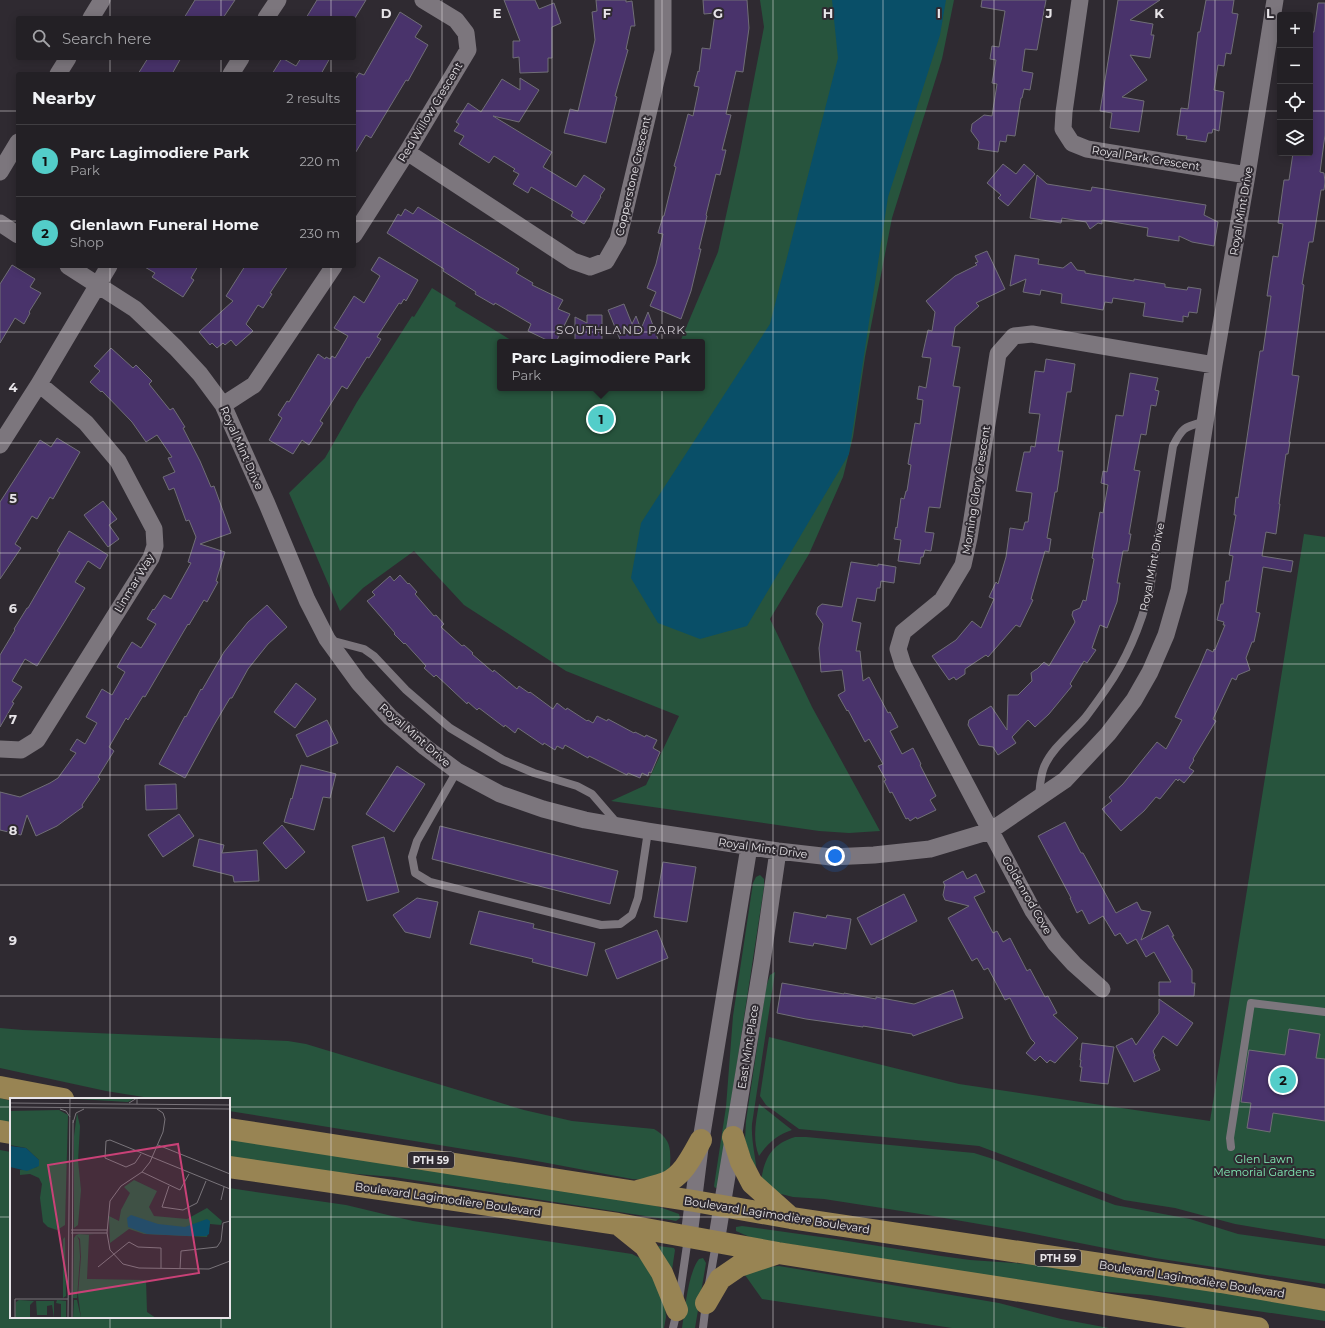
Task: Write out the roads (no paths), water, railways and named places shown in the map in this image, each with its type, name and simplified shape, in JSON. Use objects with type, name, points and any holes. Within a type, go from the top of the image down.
[{"type":"main road","points":[[0,1087],[58,1098]]},
{"type":"main road","name":"Boulevard Lagimodière Boulevard","points":[[230,1129],[694,1201],[791,1218],[1221,1282],[1325,1300]]},
{"type":"main road","points":[[0,1131],[10,1133]]},
{"type":"main road","points":[[733,1137],[741,1162],[752,1183],[791,1218]]},
{"type":"main road","points":[[634,1192],[667,1182],[689,1162],[701,1140]]},
{"type":"main road","name":"Boulevard Lagimodière Boulevard","points":[[230,1167],[618,1224],[689,1236],[716,1243],[1258,1328]]},
{"type":"main road","points":[[618,1224],[645,1246],[662,1273],[675,1319]]},
{"type":"main road","points":[[706,1303],[720,1279],[739,1266],[778,1253]]},
{"type":"street","points":[[92,16],[102,0]]},
{"type":"street","points":[[267,16],[278,0]]},
{"type":"street","name":"Red Willow Crescent","points":[[356,232],[407,152],[468,50],[466,33],[456,20],[423,0]]},
{"type":"street","name":"Copperstone Crescent","points":[[407,152],[573,261],[590,267],[606,261],[618,240],[663,50],[663,0]]},
{"type":"street","name":"Royal Park Crescent","points":[[1080,0],[1064,112],[1063,129],[1072,143],[1087,149],[1247,175]]},
{"type":"street","name":"Royal Mint Drive","points":[[71,268],[135,309],[176,348],[200,374],[223,405],[267,504],[307,600],[327,639],[359,683],[390,716],[425,747],[457,771],[500,794],[543,810],[585,820],[778,851],[831,857],[874,856],[930,849],[990,831],[1065,780],[1108,734],[1134,700],[1150,672],[1166,635],[1179,590],[1214,364],[1247,175],[1275,0]]},
{"type":"street","points":[[59,72],[67,60]]},
{"type":"street","points":[[232,72],[240,60]]},
{"type":"street","points":[[0,172],[16,145]]},
{"type":"street","points":[[0,223],[16,234]]},
{"type":"street","points":[[0,445],[39,384],[108,268]]},
{"type":"street","points":[[223,405],[254,385],[333,268]]},
{"type":"street","name":"Morning Glory Crescent","points":[[990,831],[903,665],[898,649],[903,632],[942,600],[963,565],[969,538],[998,354],[1014,336],[1032,334],[1214,364]]},
{"type":"street","name":"Linmar Way","points":[[0,749],[21,750],[37,740],[151,558],[155,546],[154,529],[118,461],[86,423],[39,384]]},
{"type":"street","name":"Goldenrod Cove","points":[[990,831],[1033,911],[1055,943],[1074,964],[1102,989]]},
{"type":"street","points":[[689,1236],[701,1140],[749,846]]},
{"type":"street","name":"East Mint Place","points":[[716,1243],[762,962],[778,851]]},
{"type":"lane","name":"Royal Mint Drive","points":[[1039,798],[1040,777],[1044,766],[1052,754],[1085,718],[1107,688],[1136,635],[1150,589],[1173,446],[1179,434],[1186,426],[1206,421]]},
{"type":"lane","points":[[327,639],[364,649],[374,656],[406,690],[450,728],[504,760],[534,773],[577,786],[592,794],[619,825]]},
{"type":"lane","points":[[457,771],[417,841],[412,857],[415,873],[430,882],[601,925],[620,924],[632,915],[638,898],[648,830]]},
{"type":"lane","points":[[1231,1147],[1230,1138],[1251,1003],[1325,1012]]},
{"type":"lane","points":[[675,1319],[689,1236]]},
{"type":"lane","points":[[703,1328],[716,1243]]},
{"type":"water","points":[[832,0],[946,0],[940,35],[888,197],[849,454],[747,626],[700,639],[658,623],[631,578],[641,523],[770,324],[838,58]]},
{"type":"place","name":"Parc Lagimodiere Park","points":[[601,419]]},
{"type":"place","name":"Glenlawn Funeral Home","points":[[1283,1080]]},
{"type":"district","name":"SOUTHLAND PARK","points":[[621,329]]},
{"type":"park label","name":"Glen Lawn Memorial Gardens","points":[[1264,1165]]}]
